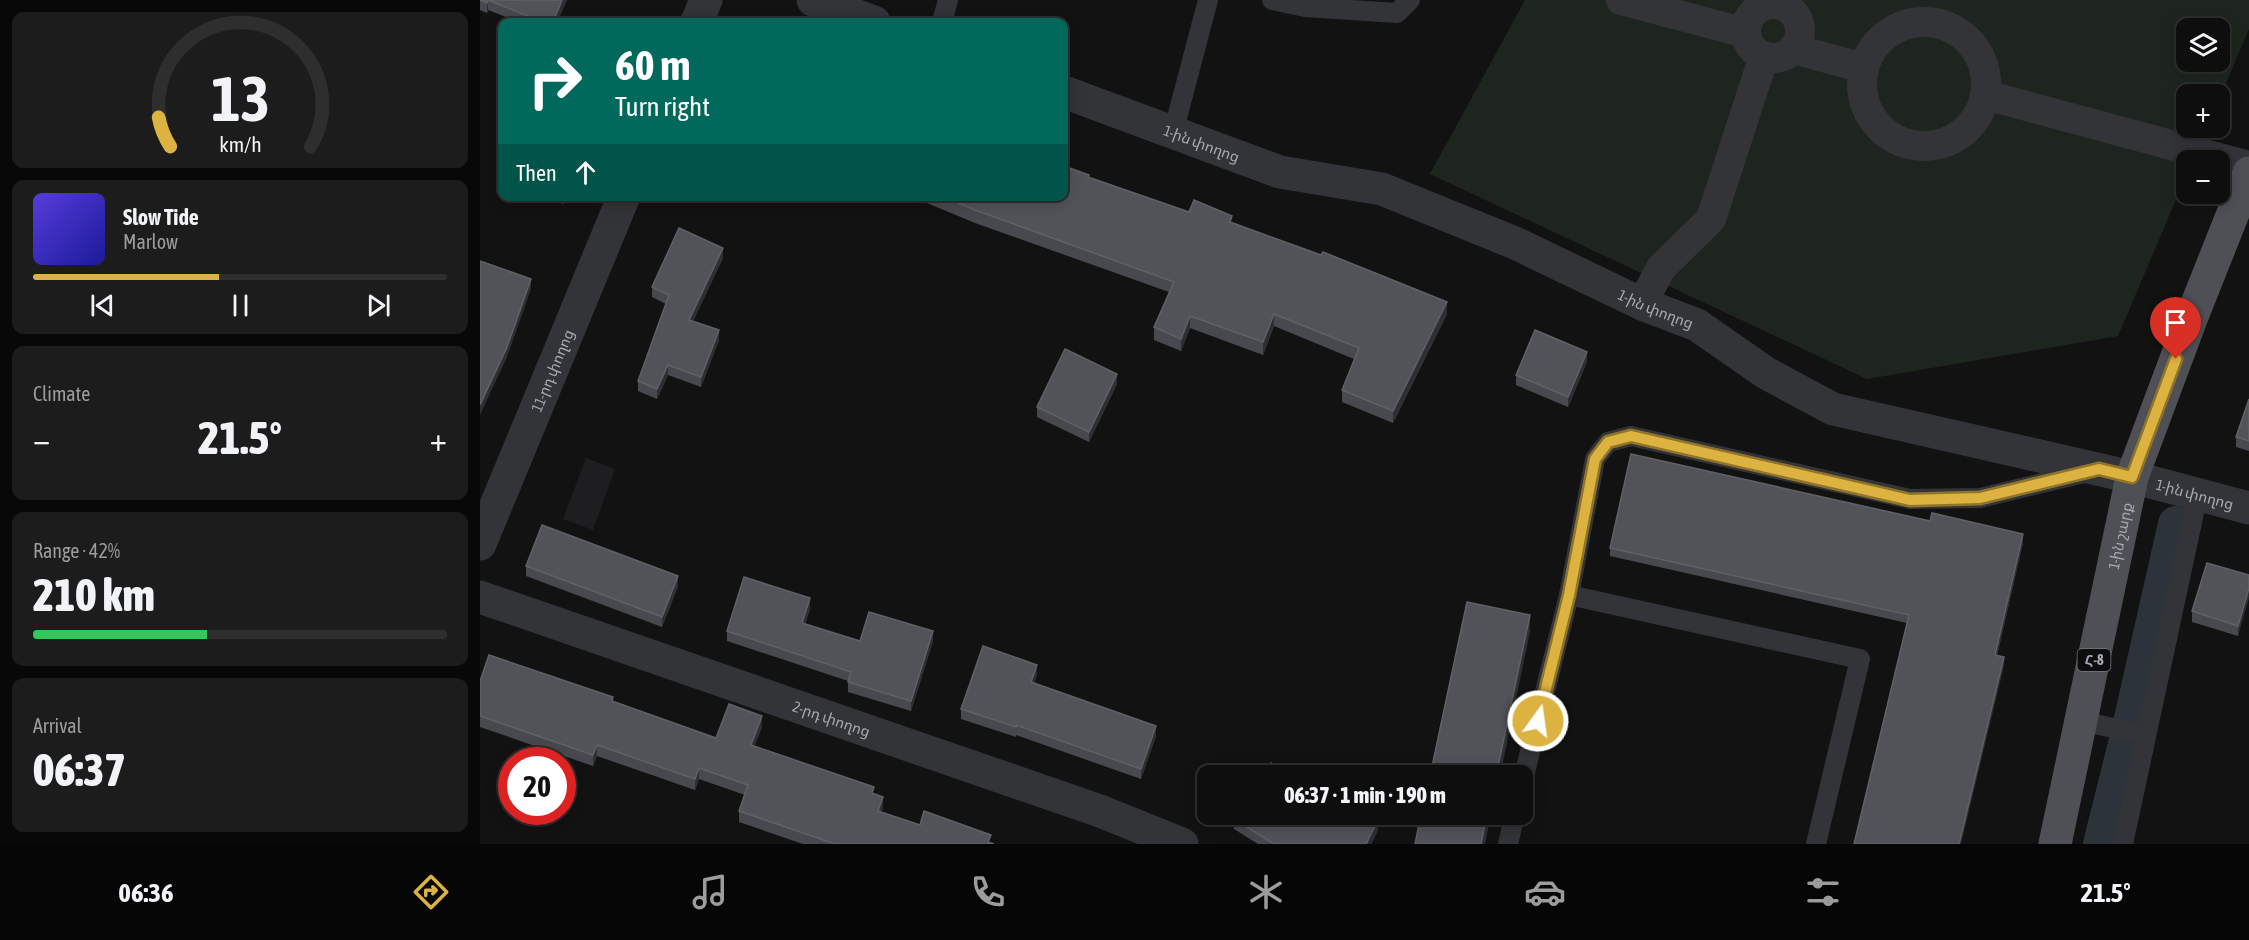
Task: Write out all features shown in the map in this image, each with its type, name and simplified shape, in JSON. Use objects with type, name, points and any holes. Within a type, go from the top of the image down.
[{"type":"main road","name":"1-ին շարք","points":[[2055,844],[2132,477],[2249,173]]},
{"type":"street","points":[[699,18],[706,0]]},
{"type":"street","points":[[813,0],[863,18]]},
{"type":"street","points":[[1621,0],[1755,45],[1780,57],[1792,49],[1797,42],[1799,25],[1790,10],[1775,2],[1757,10],[1751,16],[1747,24],[1755,45],[1711,219],[1660,268],[1642,304]]},
{"type":"street","points":[[1927,22],[1948,26],[1966,38],[1979,54],[1986,74],[1986,95],[1979,114],[1967,130],[1950,141],[1931,146],[1911,145],[1892,137],[1877,124],[1866,107],[1862,88],[1864,68],[1873,49],[1887,34],[1906,25],[1927,22]]},
{"type":"street","points":[[1792,49],[1864,68]]},
{"type":"street","name":"1-ին փողոց","points":[[1068,94],[1280,172],[1382,189],[1515,243],[1642,304],[1697,325],[1766,373],[1833,409],[2099,469],[2249,508]]},
{"type":"street","points":[[1986,95],[2249,166]]},
{"type":"street","name":"11-րդ փողոց","points":[[480,544],[622,201]]},
{"type":"street","name":"2-րդ փողոց","points":[[480,597],[1100,812],[1182,844]]},
{"type":"lane","points":[[943,18],[948,0]]},
{"type":"lane","points":[[1173,133],[1208,0]]},
{"type":"lane","points":[[1272,0],[1305,7],[1397,14],[1410,0]]},
{"type":"lane","points":[[1527,765],[1569,595],[1595,459],[1608,442],[1631,436],[1910,500],[1980,498],[2099,469]]},
{"type":"lane","points":[[2122,844],[2198,494]]},
{"type":"lane","points":[[1569,595],[1860,659],[1816,844]]},
{"type":"lane","points":[[2081,721],[2146,735]]},
{"type":"lane","points":[[1508,844],[1512,825]]},
{"type":"shaded area","points":[[1525,0],[2249,0],[2249,29],[2226,84],[2176,84],[2176,138],[2203,138],[2197,150],[2176,150],[2176,200],[2118,336],[1867,379],[1430,174]]},
{"type":"shaded area","points":[[586,458],[615,469],[593,530],[563,519]]},
{"type":"building","points":[[488,0],[562,0],[555,18],[533,18]]},
{"type":"building","points":[[1068,167],[1089,175],[1088,177],[1189,212],[1194,200],[1232,216],[1230,222],[1321,255],[1323,252],[1447,302],[1393,411],[1342,390],[1359,348],[1274,314],[1263,342],[1190,316],[1181,339],[1154,327],[1174,282],[953,201],[1068,201]]},
{"type":"building","points":[[679,228],[723,248],[689,320],[719,330],[701,377],[668,365],[657,389],[638,381],[669,295],[652,287]]},
{"type":"building","points":[[480,261],[531,279],[507,347],[480,405]]},
{"type":"building","points":[[1535,330],[1587,352],[1568,397],[1516,375]]},
{"type":"building","points":[[1065,349],[1117,374],[1089,432],[1037,407]]},
{"type":"building","points":[[2249,399],[2249,441],[2236,437]]},
{"type":"building","points":[[1631,454],[1930,521],[1932,513],[2023,534],[1995,655],[2004,657],[1959,844],[1854,844],[1909,615],[1610,548]]},
{"type":"building","points":[[542,525],[678,576],[662,617],[526,566]]},
{"type":"building","points":[[2207,563],[2249,575],[2249,588],[2238,626],[2192,611]]},
{"type":"building","points":[[744,577],[810,598],[802,623],[860,641],[869,612],[933,631],[911,701],[848,682],[851,672],[727,631]]},
{"type":"building","points":[[1467,602],[1530,615],[1498,765],[1432,765]]},
{"type":"building","points":[[983,646],[1037,665],[1031,682],[1156,726],[1141,769],[1016,725],[1016,727],[961,709]]},
{"type":"building","points":[[489,655],[613,697],[612,701],[716,738],[729,704],[762,716],[751,745],[874,787],[872,793],[883,797],[878,811],[920,825],[924,811],[991,835],[988,842],[994,844],[835,844],[739,811],[748,785],[699,768],[695,779],[597,745],[593,755],[576,749],[576,747],[570,747],[480,716],[480,681]]},
{"type":"building","points":[[1244,825],[1376,825],[1366,844],[1274,844]]},
{"type":"building","points":[[1419,825],[1485,825],[1481,844],[1415,844]]},
{"type":"waterway","points":[[2131,723],[2176,524]]},
{"type":"waterway","points":[[2101,844],[2126,744]]},
{"type":"route","points":[[1538,721],[1569,595],[1595,459],[1608,442],[1631,436],[1910,500],[1980,498],[2099,469],[2132,477],[2176,359]]}]
